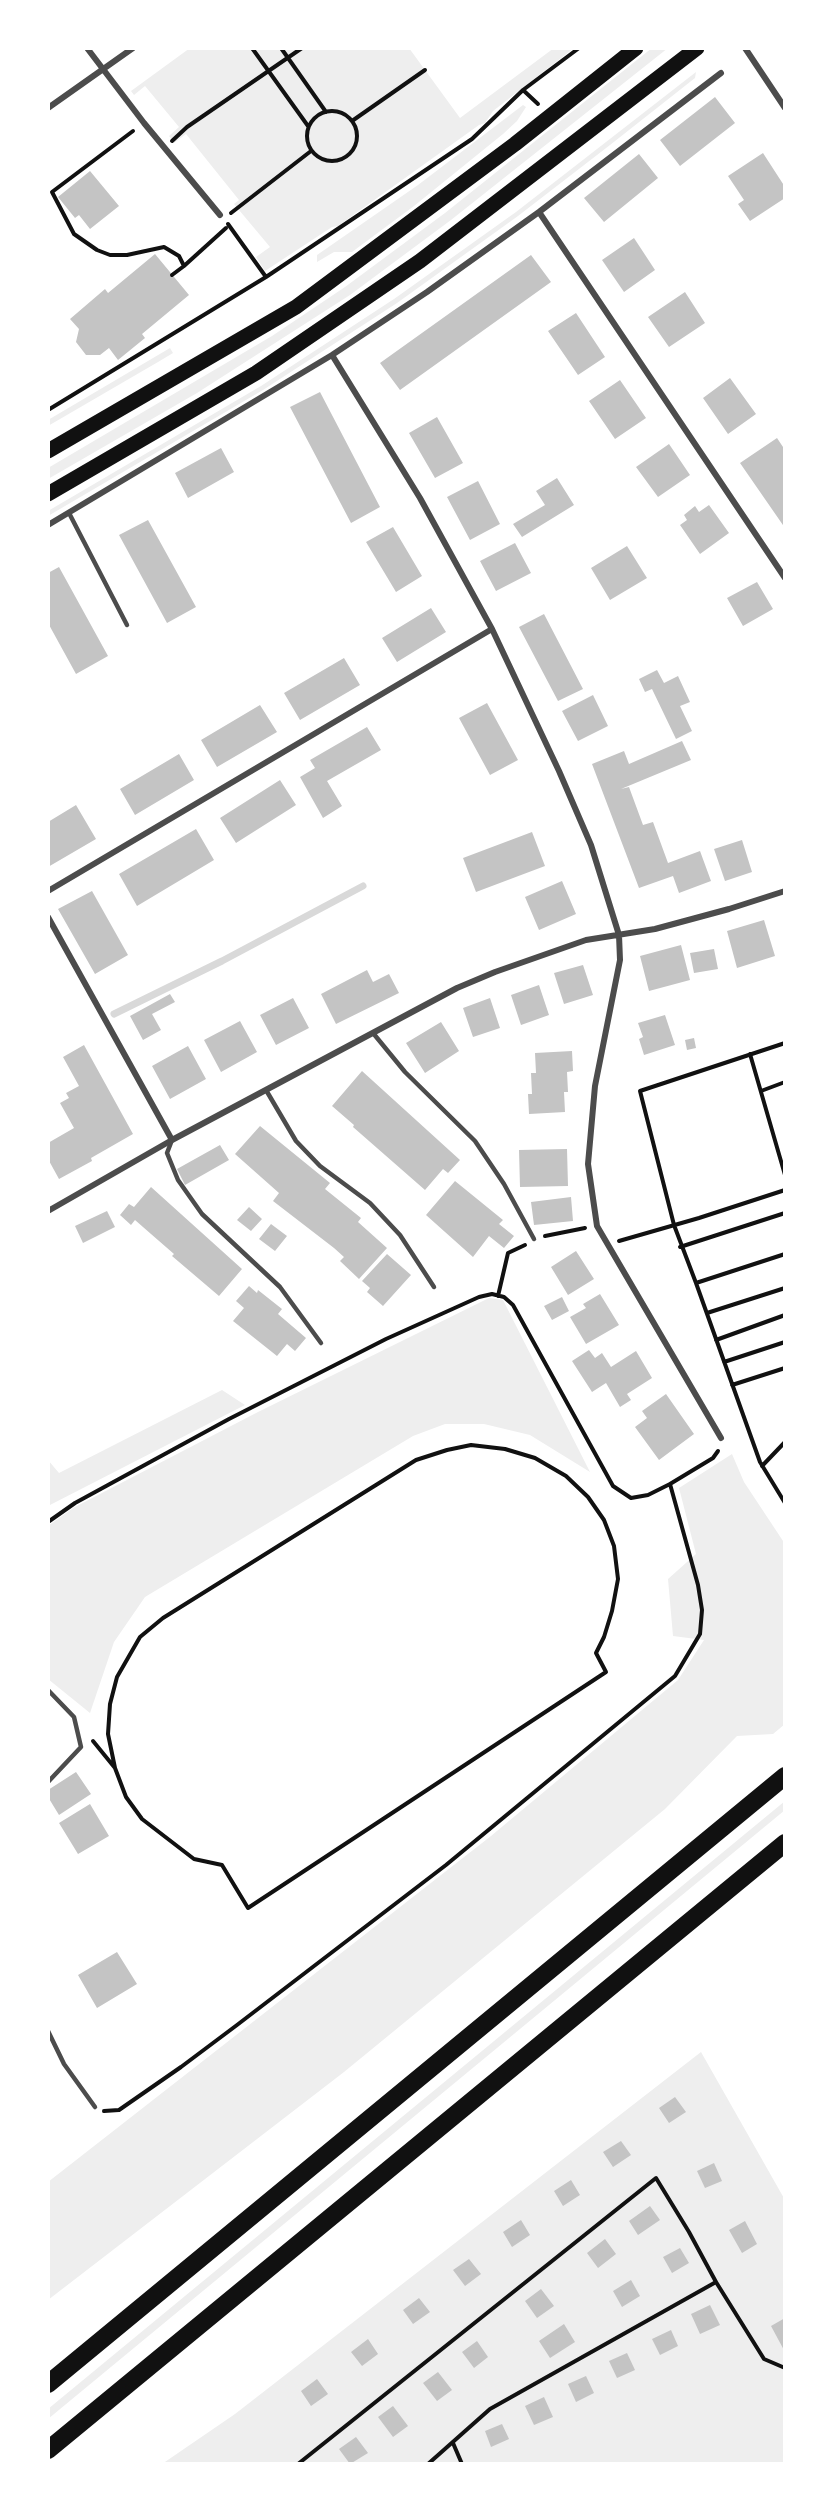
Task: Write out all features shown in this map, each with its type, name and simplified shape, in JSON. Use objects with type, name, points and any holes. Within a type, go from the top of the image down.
[{"type":"highway","points":[[48,2384],[785,1776]]},
{"type":"highway","points":[[48,2450],[785,1843]]},
{"type":"main road","points":[[48,451],[305,301],[514,144],[636,48]]},
{"type":"main road","points":[[48,494],[256,373],[420,261],[697,48]]},
{"type":"street","points":[[87,48],[144,123],[220,215]]},
{"type":"street","points":[[48,108],[133,48]]},
{"type":"street","points":[[745,48],[785,108]]},
{"type":"street","points":[[48,525],[332,355],[428,292],[539,212],[721,73]]},
{"type":"street","points":[[539,212],[785,578]]},
{"type":"street","points":[[332,355],[420,498],[492,629],[591,845],[619,935],[620,960],[595,1086],[588,1164],[597,1226],[606,1245],[721,1438]]},
{"type":"street","points":[[48,891],[492,629]]},
{"type":"street","points":[[48,1211],[172,1140],[457,988],[586,940],[655,929],[785,891]]},
{"type":"street","points":[[48,917],[172,1140]]},
{"type":"lane","points":[[69,513],[127,625]]},
{"type":"lane","points":[[373,1033],[405,1072],[475,1141],[537,1238]]},
{"type":"lane","points":[[266,1090],[296,1141],[320,1166],[370,1203],[400,1235],[434,1287]]},
{"type":"lane","points":[[172,1140],[166,1153],[178,1180],[202,1214],[280,1287],[321,1343]]},
{"type":"lane","points":[[48,1689],[74,1717],[81,1748],[48,1782]]},
{"type":"lane","points":[[48,2031],[64,2064],[95,2107]]},
{"type":"path","points":[[252,48],[308,126]]},
{"type":"path","points":[[281,48],[326,112]]},
{"type":"path","points":[[165,147],[187,127],[302,48]]},
{"type":"path","points":[[48,410],[266,277],[472,139],[523,90],[579,48]]},
{"type":"path","points":[[352,121],[425,69]]},
{"type":"path","points":[[523,90],[531,98]]},
{"type":"path","points":[[326,112],[341,113],[352,121],[356,141],[346,158],[324,161],[311,151],[306,139],[308,126],[315,117],[326,112]]},
{"type":"path","points":[[144,123],[52,192],[74,234],[97,250],[110,255],[127,255],[164,247],[179,256],[184,266]]},
{"type":"path","points":[[266,277],[224,219],[311,151]]},
{"type":"path","points":[[172,274],[229,225]]},
{"type":"path","points":[[785,1042],[640,1091],[680,1247],[696,1283],[762,1466],[785,1503]]},
{"type":"path","points":[[750,1054],[785,1175]]},
{"type":"path","points":[[760,1091],[785,1082]]},
{"type":"path","points":[[606,1245],[785,1190]]},
{"type":"path","points":[[680,1247],[785,1213]]},
{"type":"path","points":[[537,1238],[582,1229]]},
{"type":"path","points":[[498,1296],[508,1253]]},
{"type":"path","points":[[696,1283],[785,1254]]},
{"type":"path","points":[[707,1313],[785,1288]]},
{"type":"path","points":[[48,1522],[75,1503],[229,1419],[376,1345],[480,1297],[492,1294],[504,1298],[513,1305],[614,1486],[631,1498],[648,1495],[713,1458],[721,1448],[721,1438]]},
{"type":"path","points":[[716,1340],[785,1315]]},
{"type":"path","points":[[724,1362],[785,1342]]},
{"type":"path","points":[[732,1385],[785,1368]]},
{"type":"path","points":[[762,1466],[785,1442]]},
{"type":"path","points":[[471,1445],[505,1449],[535,1458],[566,1476],[588,1497],[604,1520],[614,1546],[618,1579],[612,1611],[596,1653],[606,1672],[249,1908],[222,1865],[194,1859],[142,1819],[126,1797],[115,1768],[108,1734],[110,1704],[117,1677],[140,1637],[163,1618],[416,1460],[471,1445]]},
{"type":"path","points":[[95,2107],[106,2111],[119,2110],[181,2067],[446,1865],[675,1676],[700,1634],[702,1610],[698,1585],[670,1484]]},
{"type":"path","points":[[298,2464],[656,2178],[764,2359],[785,2368]]},
{"type":"path","points":[[428,2464],[490,2409],[716,2282]]},
{"type":"path","points":[[453,2443],[462,2464]]},
{"type":"shaded area","points":[[190,48],[409,48],[460,118],[554,48],[574,48],[493,111],[485,123],[479,125],[338,226],[332,227],[265,271],[256,257],[270,247],[234,204],[239,200],[186,134],[174,143],[169,136],[179,127],[145,86],[134,95],[131,91]]},
{"type":"shaded area","points":[[652,48],[668,48],[451,220],[350,295],[197,393],[48,479],[48,468],[272,336],[345,287],[445,213]]},
{"type":"shaded area","points":[[696,72],[695,78],[610,145],[518,216],[397,303],[263,390],[48,516],[48,511],[261,386],[394,299],[516,212]]},
{"type":"shaded area","points":[[523,105],[526,107],[517,121],[503,134],[414,206],[352,252],[334,252],[317,262],[317,255],[418,185]]},
{"type":"shaded area","points":[[170,348],[173,353],[48,426],[48,420]]},
{"type":"shaded area","points":[[489,1298],[503,1300],[590,1472],[530,1435],[484,1424],[445,1424],[413,1436],[145,1597],[114,1642],[90,1713],[48,1679],[48,1526],[73,1508],[258,1412]]},
{"type":"shaded area","points":[[222,1390],[245,1405],[48,1506],[48,1460],[59,1473]]},
{"type":"shaded area","points":[[732,1454],[744,1482],[785,1544],[785,1724],[773,1734],[737,1736],[665,1809],[344,2072],[48,2300],[48,2182],[491,1836],[678,1680],[704,1640],[673,1636],[668,1579],[696,1554],[679,1488]]},
{"type":"shaded area","points":[[785,1801],[785,1810],[48,2419],[48,2409]]},
{"type":"shaded area","points":[[701,2052],[785,2200],[785,2464],[162,2464],[235,2414]]},
{"type":"building","points":[[715,97],[735,123],[680,166],[660,140]]},
{"type":"building","points":[[763,153],[785,187],[785,198],[750,221],[738,204],[744,200],[728,176]]},
{"type":"building","points":[[639,154],[658,178],[604,222],[584,198]]},
{"type":"building","points":[[90,171],[119,206],[90,229],[79,215],[75,218],[58,197]]},
{"type":"building","points":[[634,238],[655,270],[624,292],[602,260]]},
{"type":"building","points":[[155,254],[189,295],[142,334],[145,338],[118,360],[109,348],[100,355],[86,355],[76,342],[79,329],[70,319],[105,289],[108,293]]},
{"type":"building","points":[[531,255],[551,282],[400,390],[380,363]]},
{"type":"building","points":[[685,292],[705,323],[669,347],[648,317]]},
{"type":"building","points":[[576,313],[605,357],[578,375],[548,331]]},
{"type":"building","points":[[730,378],[756,414],[728,434],[703,398]]},
{"type":"building","points":[[620,380],[646,418],[615,439],[589,401]]},
{"type":"building","points":[[320,392],[380,507],[351,523],[290,407]]},
{"type":"building","points":[[437,417],[463,463],[435,478],[409,433]]},
{"type":"building","points":[[777,438],[785,450],[785,528],[740,463]]},
{"type":"building","points":[[669,444],[690,475],[658,497],[636,467]]},
{"type":"building","points":[[221,448],[234,472],[188,498],[175,473]]},
{"type":"building","points":[[557,478],[574,505],[522,537],[513,524],[545,505],[536,491]]},
{"type":"building","points":[[478,481],[500,524],[470,540],[447,497]]},
{"type":"building","points":[[709,505],[729,533],[700,554],[680,525],[687,520],[684,515],[695,506],[699,512]]},
{"type":"building","points":[[148,520],[196,607],[167,623],[119,535]]},
{"type":"building","points":[[393,527],[422,576],[396,592],[366,542]]},
{"type":"building","points":[[515,543],[531,573],[496,591],[480,561]]},
{"type":"building","points":[[627,546],[647,578],[610,600],[591,568]]},
{"type":"building","points":[[59,567],[108,656],[76,674],[48,623],[48,573]]},
{"type":"building","points":[[757,582],[773,609],[743,626],[727,598]]},
{"type":"building","points":[[431,608],[446,632],[397,662],[382,638]]},
{"type":"building","points":[[544,614],[583,689],[558,701],[519,627]]},
{"type":"building","points":[[344,658],[360,685],[300,720],[284,693]]},
{"type":"building","points":[[657,670],[664,683],[678,676],[690,702],[680,706],[692,731],[676,739],[652,689],[645,692],[639,679]]},
{"type":"building","points":[[593,695],[608,726],[578,741],[562,711]]},
{"type":"building","points":[[487,703],[518,760],[490,775],[459,718]]},
{"type":"building","points":[[260,705],[277,732],[217,767],[201,740]]},
{"type":"building","points":[[367,727],[381,750],[327,781],[342,806],[323,818],[300,777],[315,768],[310,760]]},
{"type":"building","points":[[682,741],[691,760],[621,789],[629,787],[643,825],[653,822],[668,863],[700,851],[711,881],[679,893],[673,876],[639,888],[592,764],[624,751],[629,764]]},
{"type":"building","points":[[179,754],[194,780],[135,815],[120,789]]},
{"type":"building","points":[[280,780],[296,805],[236,843],[220,818]]},
{"type":"building","points":[[76,805],[96,839],[48,867],[48,822]]},
{"type":"building","points":[[196,829],[214,860],[137,906],[119,874]]},
{"type":"building","points":[[532,832],[545,866],[476,892],[463,858]]},
{"type":"building","points":[[742,840],[752,872],[725,881],[714,849]]},
{"type":"building","points":[[562,881],[576,914],[539,930],[525,897]]},
{"type":"building","points":[[92,891],[128,955],[95,974],[58,909]]},
{"type":"building","points":[[764,920],[775,956],[737,968],[727,931]]},
{"type":"building","points":[[681,945],[690,980],[649,991],[640,956]]},
{"type":"building","points":[[714,949],[718,969],[694,973],[690,953]]},
{"type":"building","points":[[583,965],[593,995],[564,1004],[554,973]]},
{"type":"building","points":[[367,970],[373,982],[389,974],[399,993],[336,1024],[321,994]]},
{"type":"building","points":[[539,985],[549,1015],[521,1025],[511,995]]},
{"type":"building","points":[[170,994],[175,1002],[152,1014],[161,1030],[143,1040],[130,1016]]},
{"type":"building","points":[[293,998],[309,1028],[276,1045],[260,1015]]},
{"type":"building","points":[[490,998],[500,1028],[473,1037],[463,1008]]},
{"type":"building","points":[[665,1015],[675,1045],[644,1055],[639,1039],[643,1037],[638,1023]]},
{"type":"building","points":[[240,1021],[257,1052],[221,1072],[204,1040]]},
{"type":"building","points":[[441,1022],[459,1051],[425,1073],[406,1043]]},
{"type":"building","points":[[694,1038],[696,1048],[687,1050],[685,1040]]},
{"type":"building","points":[[84,1045],[133,1134],[59,1179],[48,1159],[48,1143],[74,1128],[60,1103],[69,1098],[66,1093],[79,1086],[63,1057]]},
{"type":"building","points":[[188,1046],[206,1079],[170,1099],[152,1066]]},
{"type":"building","points":[[572,1051],[573,1071],[567,1072],[568,1092],[564,1092],[565,1112],[529,1114],[528,1094],[532,1094],[531,1073],[536,1073],[535,1053]]},
{"type":"building","points":[[362,1071],[460,1160],[448,1173],[443,1169],[425,1190],[332,1106]]},
{"type":"building","points":[[260,1126],[330,1183],[325,1189],[361,1218],[358,1222],[387,1248],[359,1279],[340,1261],[344,1257],[273,1201],[279,1193],[235,1154]]},
{"type":"building","points":[[220,1145],[229,1160],[185,1185],[177,1169]]},
{"type":"building","points":[[567,1149],[568,1186],[520,1187],[519,1150]]},
{"type":"building","points":[[455,1181],[503,1220],[499,1224],[514,1236],[504,1248],[489,1236],[473,1257],[426,1215]]},
{"type":"building","points":[[151,1187],[242,1269],[219,1296],[172,1256],[174,1254],[135,1220],[131,1225],[120,1215],[129,1204],[134,1207]]},
{"type":"building","points":[[571,1197],[573,1221],[534,1225],[531,1202]]},
{"type":"building","points":[[249,1207],[262,1219],[251,1231],[237,1220]]},
{"type":"building","points":[[107,1211],[115,1227],[83,1243],[75,1226]]},
{"type":"building","points":[[271,1224],[287,1236],[275,1251],[259,1239]]},
{"type":"building","points":[[576,1251],[594,1279],[568,1295],[551,1267]]},
{"type":"building","points":[[387,1254],[411,1275],[383,1306],[367,1292],[370,1288],[362,1281]]},
{"type":"building","points":[[249,1286],[257,1293],[258,1290],[282,1309],[278,1314],[306,1338],[295,1351],[287,1344],[277,1356],[233,1321],[244,1308],[236,1301]]},
{"type":"building","points":[[600,1294],[619,1325],[586,1344],[570,1317],[586,1308],[583,1304]]},
{"type":"building","points":[[562,1297],[569,1311],[552,1320],[544,1306]]},
{"type":"building","points":[[589,1350],[595,1358],[602,1353],[611,1367],[636,1351],[652,1378],[627,1394],[631,1400],[620,1407],[606,1383],[592,1392],[572,1361]]},
{"type":"building","points":[[666,1394],[694,1434],[659,1460],[635,1427],[647,1418],[642,1411]]},
{"type":"building","points":[[76,1772],[91,1794],[59,1815],[48,1797],[48,1790]]},
{"type":"building","points":[[90,1804],[109,1836],[78,1854],[59,1823]]},
{"type":"building","points":[[117,1952],[137,1984],[97,2008],[78,1975]]},
{"type":"building","points":[[675,2097],[686,2112],[669,2123],[659,2108]]},
{"type":"building","points":[[621,2141],[631,2155],[613,2167],[603,2152]]},
{"type":"building","points":[[714,2163],[722,2181],[705,2188],[697,2171]]},
{"type":"building","points":[[571,2180],[580,2195],[563,2206],[554,2191]]},
{"type":"building","points":[[650,2206],[660,2220],[638,2235],[629,2221]]},
{"type":"building","points":[[521,2220],[530,2235],[512,2247],[503,2232]]},
{"type":"building","points":[[745,2221],[757,2244],[742,2253],[729,2230]]},
{"type":"building","points":[[605,2239],[616,2254],[598,2268],[587,2253]]},
{"type":"building","points":[[680,2248],[689,2263],[672,2273],[663,2257]]},
{"type":"building","points":[[469,2259],[481,2274],[465,2286],[453,2270]]},
{"type":"building","points":[[631,2280],[640,2296],[622,2307],[613,2291]]},
{"type":"building","points":[[541,2289],[554,2306],[537,2318],[525,2301]]},
{"type":"building","points":[[419,2298],[430,2312],[413,2324],[403,2310]]},
{"type":"building","points":[[710,2305],[720,2325],[700,2334],[691,2314]]},
{"type":"building","points":[[785,2318],[785,2352],[771,2326]]},
{"type":"building","points":[[564,2324],[575,2342],[550,2358],[539,2341]]},
{"type":"building","points":[[671,2330],[678,2346],[660,2355],[652,2339]]},
{"type":"building","points":[[368,2339],[378,2354],[362,2366],[351,2352]]},
{"type":"building","points":[[477,2341],[488,2357],[474,2368],[462,2352]]},
{"type":"building","points":[[627,2353],[635,2370],[617,2378],[609,2361]]},
{"type":"building","points":[[438,2372],[452,2390],[437,2401],[423,2383]]},
{"type":"building","points":[[586,2376],[594,2393],[576,2402],[568,2384]]},
{"type":"building","points":[[317,2379],[328,2394],[311,2406],[301,2391]]},
{"type":"building","points":[[544,2397],[553,2417],[534,2425],[525,2406]]},
{"type":"building","points":[[393,2406],[408,2426],[393,2437],[378,2417]]},
{"type":"building","points":[[502,2424],[509,2439],[491,2447],[485,2431]]},
{"type":"building","points":[[356,2437],[368,2453],[350,2464],[339,2449]]},
{"type":"waterway","points":[[114,1014],[222,961],[363,886]]}]
